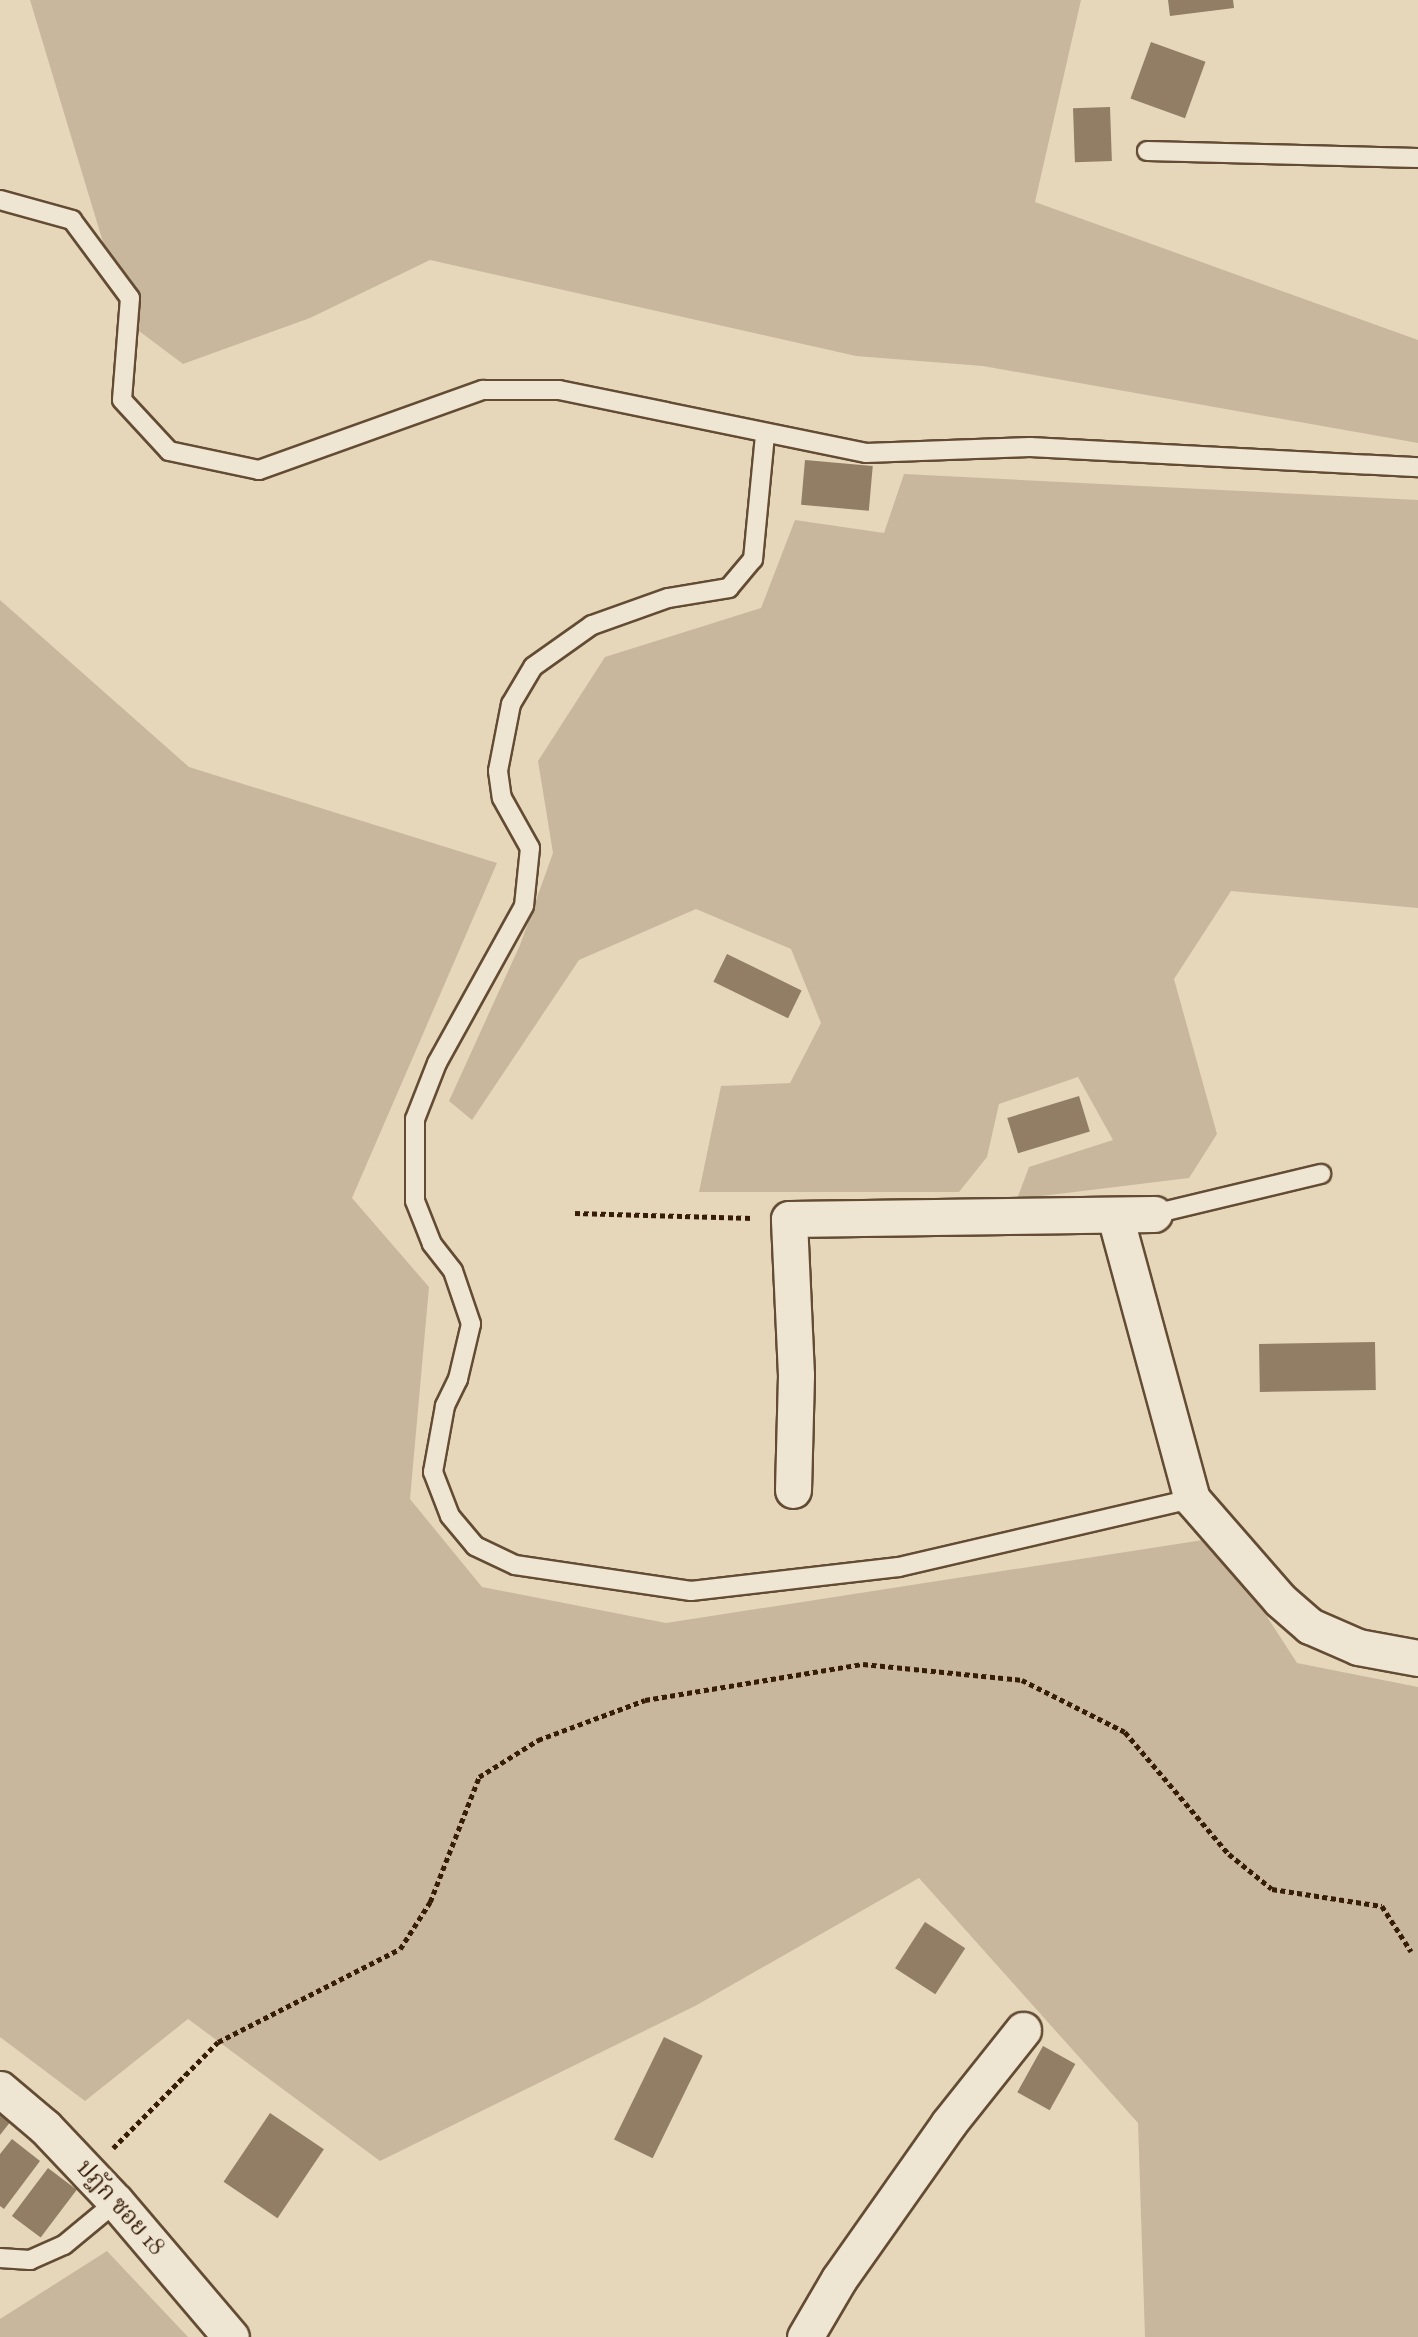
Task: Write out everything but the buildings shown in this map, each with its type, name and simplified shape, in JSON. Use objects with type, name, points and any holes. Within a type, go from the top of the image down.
[{"type":"street","points":[[793,1490],[796,1375],[789,1219],[1154,1214]]},
{"type":"street","points":[[1115,1216],[1192,1499],[1279,1600],[1310,1626],[1358,1647],[1418,1658]]},
{"type":"street","points":[[805,2337],[839,2279],[948,2123],[1023,2030]]},
{"type":"street","name":"ปฎัก ซอย 18","points":[[0,2089],[116,2202],[231,2337]]},
{"type":"lane","points":[[1147,150],[1418,158]]},
{"type":"lane","points":[[0,200],[72,220],[130,298],[122,401],[169,450],[259,470],[483,390],[559,390],[765,435],[866,453],[1030,447],[1418,467]]},
{"type":"lane","points":[[765,435],[753,559],[729,589],[668,598],[592,625],[533,667],[511,704],[498,771],[502,798],[530,848],[524,906],[437,1063],[415,1119],[415,1201],[432,1244],[453,1270],[471,1324],[458,1379],[445,1406],[433,1472],[450,1516],[475,1546],[515,1565],[691,1591],[899,1567],[1192,1499]]},
{"type":"lane","points":[[1154,1214],[1321,1174]]},
{"type":"lane","points":[[0,2258],[30,2259],[64,2245],[116,2202]]},
{"type":"path","points":[[575,1213],[789,1219]]},
{"type":"path","points":[[88,2173],[218,2042],[400,1949],[430,1902],[479,1776],[538,1740],[645,1700],[863,1664],[1021,1680],[1125,1732],[1228,1854],[1272,1889],[1382,1906],[1411,1951]]},
{"type":"shaded area","points":[[30,0],[1081,0],[1035,202],[1418,340],[1418,443],[983,366],[856,356],[430,260],[310,318],[183,364],[127,322]]},
{"type":"shaded area","points":[[904,474],[1418,500],[1418,908],[1231,891],[1174,979],[1217,1134],[1189,1178],[1017,1199],[1029,1167],[1113,1140],[1078,1077],[999,1104],[987,1157],[959,1192],[699,1192],[721,1086],[790,1083],[821,1023],[791,949],[696,909],[579,960],[472,1120],[449,1101],[520,945],[553,853],[538,761],[605,657],[761,608],[795,520],[884,533]]},
{"type":"shaded area","points":[[0,600],[189,767],[497,863],[352,1198],[429,1287],[410,1499],[482,1587],[666,1623],[1216,1538],[1297,1663],[1418,1687],[1418,2337],[1145,2337],[1138,2123],[919,1878],[695,2006],[380,2161],[188,2019],[85,2101],[0,2037]]},
{"type":"shaded area","points":[[107,2251],[188,2337],[0,2337],[0,2319]]}]
